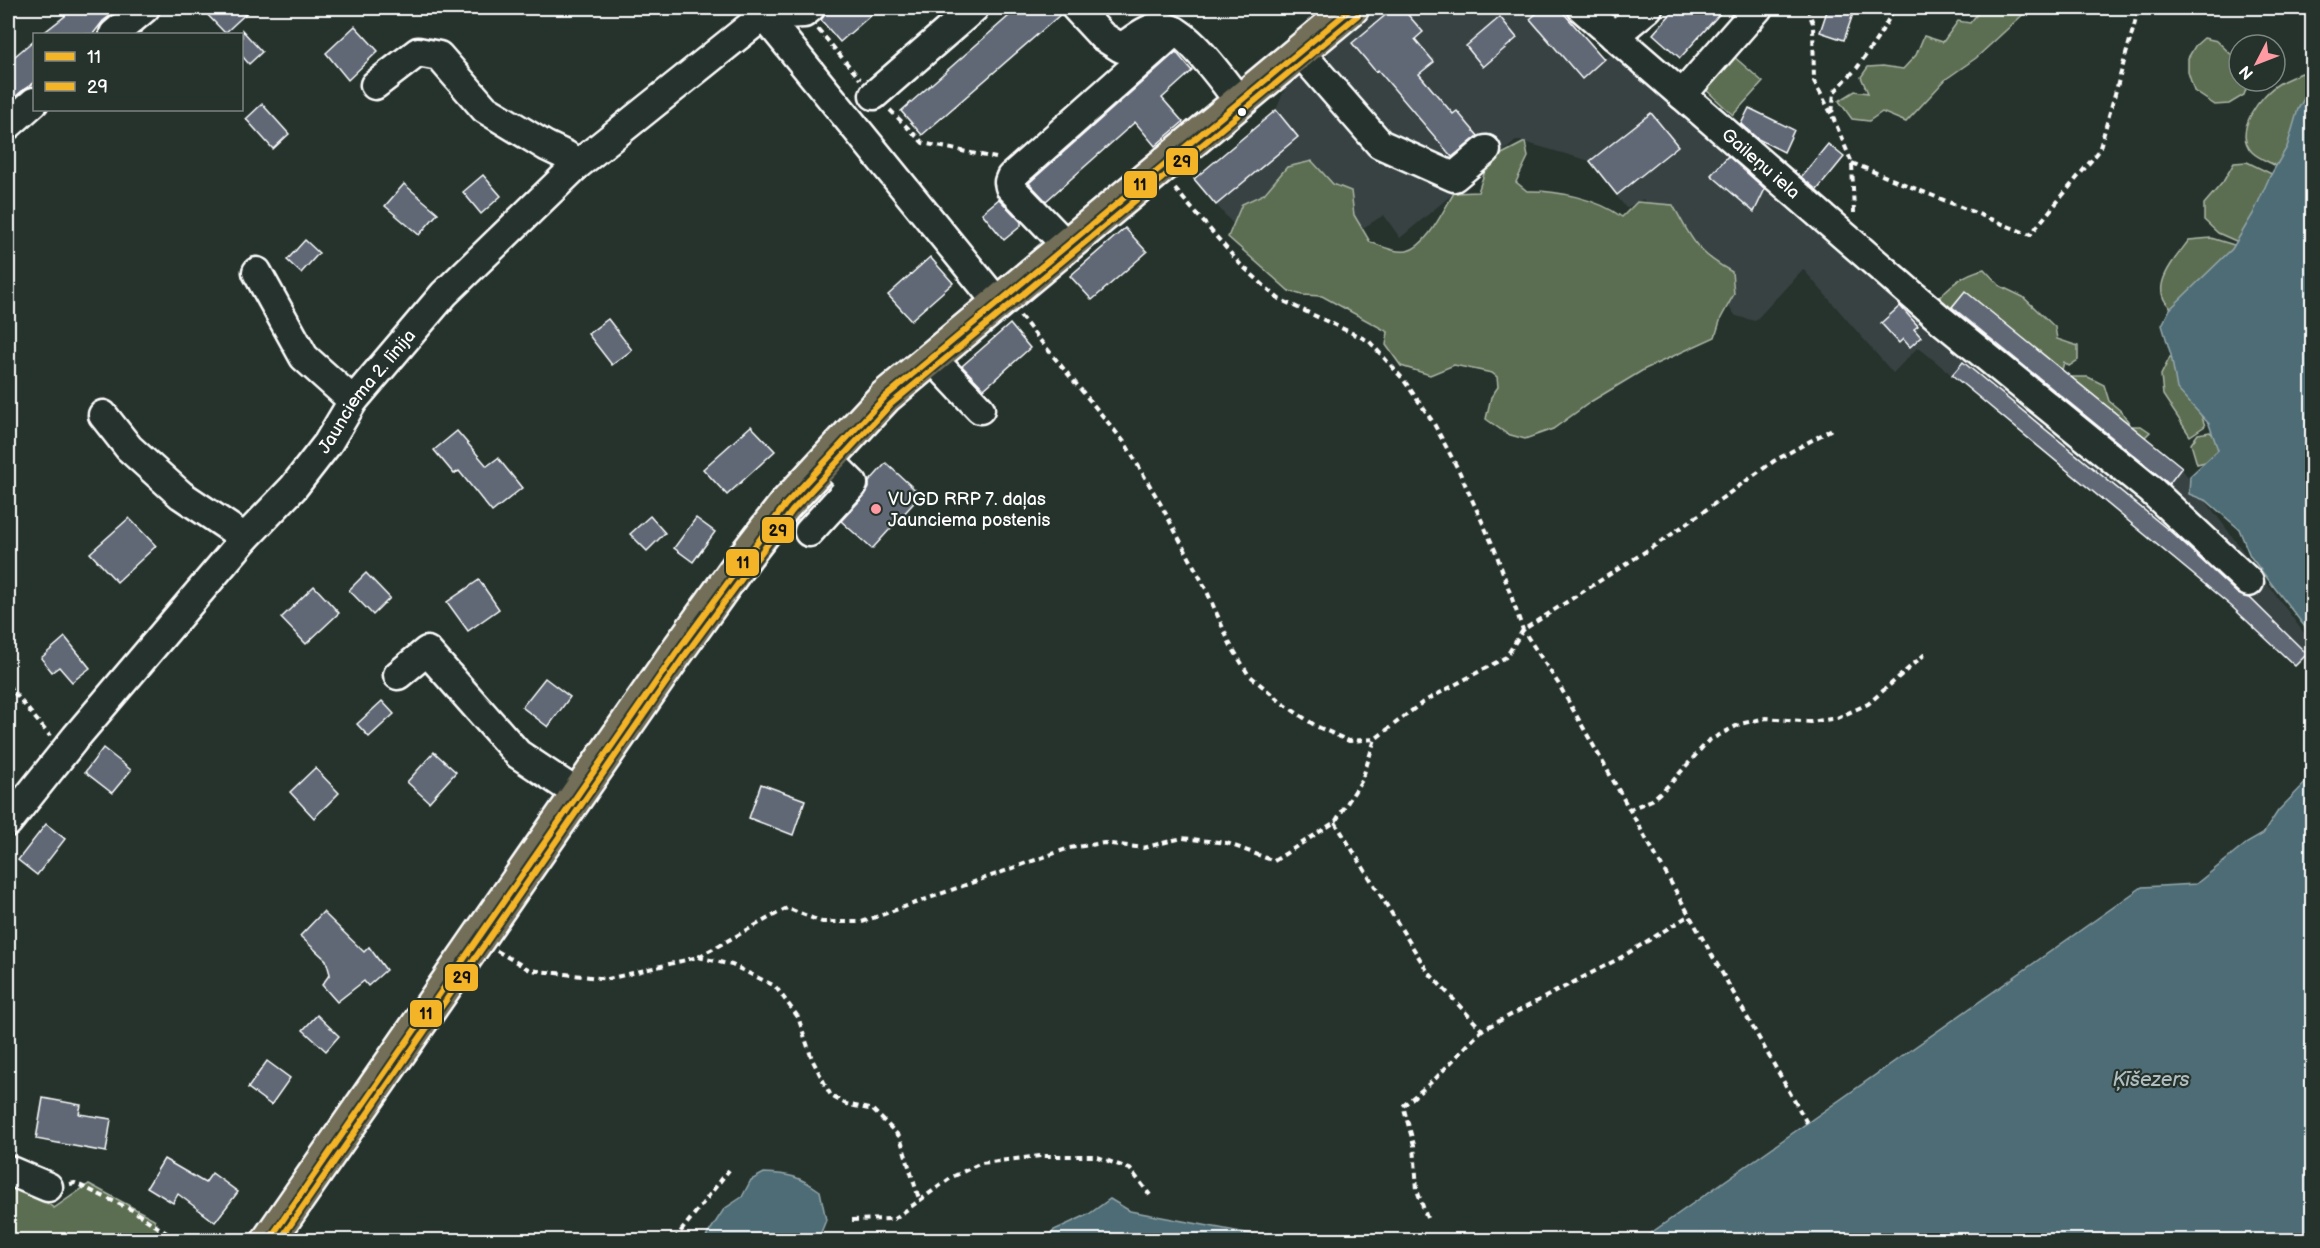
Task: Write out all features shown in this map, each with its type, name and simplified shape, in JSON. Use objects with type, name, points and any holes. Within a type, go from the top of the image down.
[{"type":"main road","points":[[269,1240],[577,796],[747,554],[785,505],[885,397],[1352,8]]},
{"type":"street","points":[[115,33],[145,8]]},
{"type":"street","points":[[874,95],[974,8]]},
{"type":"street","points":[[1076,8],[1102,36],[1121,48],[1154,28],[1162,26],[1175,31],[1189,41],[1239,101]]},
{"type":"street","name":"Gaileņu iela","points":[[1582,8],[1940,319],[2152,491],[2249,582]]},
{"type":"street","points":[[1614,36],[1648,8]]},
{"type":"street","points":[[1682,95],[1758,8]]},
{"type":"street","points":[[765,10],[807,10]]},
{"type":"street","points":[[765,10],[1001,299]]},
{"type":"street","name":"Jaunciema 2. līnija","points":[[8,822],[64,752],[245,538],[293,488],[328,443],[353,401],[444,294],[576,166],[765,10]]},
{"type":"street","points":[[1066,245],[1010,187],[1009,182],[1020,169],[1175,31]]},
{"type":"street","points":[[1299,51],[1380,144],[1454,177],[1486,150]]},
{"type":"street","points":[[375,85],[418,52],[439,56],[485,109],[567,156],[576,166]]},
{"type":"street","points":[[8,125],[33,103]]},
{"type":"street","points":[[257,272],[304,357],[353,401]]},
{"type":"street","points":[[931,357],[980,409]]},
{"type":"street","points":[[103,415],[129,448],[181,495],[245,538]]},
{"type":"street","points":[[808,532],[853,484],[827,458]]},
{"type":"street","points":[[398,675],[427,651],[518,754],[577,796]]},
{"type":"street","points":[[8,1170],[48,1187]]},
{"type":"path","points":[[1807,8],[1813,23],[1814,81],[1832,115],[1852,164],[1855,210],[1844,235]]},
{"type":"path","points":[[1832,115],[1834,92],[1857,69],[1895,8]]},
{"type":"path","points":[[1852,164],[2030,235],[2098,151],[2139,8]]},
{"type":"path","points":[[807,10],[874,95],[923,143],[1001,159]]},
{"type":"path","points":[[1158,169],[1240,264],[1279,299],[1369,341],[1403,379],[1433,422],[1460,471],[1495,550],[1523,630],[1558,683],[1807,1123]]},
{"type":"path","points":[[1001,299],[1125,443],[1205,587],[1230,644],[1248,674],[1282,703],[1316,726],[1349,741],[1375,739],[1423,702],[1506,657],[1523,630],[1665,540],[1774,461],[1834,428]]},
{"type":"path","points":[[1629,810],[1652,800],[1671,783],[1708,741],[1740,724],[1766,718],[1810,722],[1837,718],[1868,704],[1925,654]]},
{"type":"path","points":[[8,685],[64,752]]},
{"type":"path","points":[[478,939],[530,970],[608,979],[698,957],[787,908],[822,922],[862,922],[1069,848],[1104,843],[1143,848],[1182,838],[1227,843],[1274,861],[1335,822],[1362,780],[1375,739]]},
{"type":"path","points":[[1335,822],[1428,972],[1482,1030]]},
{"type":"path","points":[[1427,1218],[1417,1190],[1414,1145],[1403,1106],[1435,1079],[1482,1030],[1620,958],[1688,916]]},
{"type":"path","points":[[698,957],[732,964],[775,986],[798,1017],[812,1059],[831,1096],[846,1104],[873,1110],[900,1137],[919,1199]]},
{"type":"path","points":[[852,1220],[894,1219],[952,1177],[981,1163],[1041,1156],[1095,1156],[1130,1169],[1150,1195]]},
{"type":"path","points":[[674,1240],[729,1170]]},
{"type":"path","points":[[94,1192],[132,1210],[177,1240]]},
{"type":"shaded area","points":[[1375,8],[1559,8],[1604,59],[1613,53],[1933,329],[1965,291],[2182,468],[2176,475],[2182,469],[2312,644],[2312,649],[2295,666],[2231,606],[1918,347],[1893,373],[1803,269],[1755,321],[1736,316],[1643,199],[1626,208],[1590,161],[1517,140],[1400,238],[1384,215],[1280,278],[1194,179],[1276,110],[1290,77],[1300,68],[1330,69],[1327,49]]},
{"type":"green space","points":[[1982,8],[2030,8],[1976,58],[1946,79],[1906,122],[1882,112],[1869,121],[1852,119],[1839,101],[1855,91],[1868,93],[1861,77],[1868,67],[1883,66],[1903,69],[1916,55],[1924,36],[1943,42],[1958,21],[1970,23]]},
{"type":"green space","points":[[2204,38],[2217,41],[2227,51],[2227,93],[2245,93],[2244,95],[2229,104],[2215,105],[2194,91],[2188,72],[2188,58],[2195,46]]},
{"type":"green space","points":[[1732,55],[1763,82],[1733,115],[1703,87]]},
{"type":"green space","points":[[2302,73],[2312,79],[2312,149],[2276,166],[2252,152],[2245,134],[2251,114],[2265,95],[2287,93],[2287,80]]},
{"type":"green space","points":[[1525,142],[1528,157],[1516,182],[1527,191],[1551,192],[1576,197],[1601,205],[1622,217],[1637,202],[1673,205],[1696,244],[1710,258],[1732,272],[1734,294],[1721,318],[1715,337],[1645,369],[1592,401],[1553,429],[1525,439],[1507,434],[1486,419],[1491,397],[1498,387],[1497,377],[1492,373],[1454,365],[1430,375],[1401,366],[1386,345],[1388,332],[1322,296],[1302,295],[1289,291],[1228,237],[1242,204],[1264,194],[1287,167],[1312,161],[1333,184],[1351,191],[1354,215],[1370,242],[1393,250],[1407,251],[1414,248],[1428,235],[1454,193],[1478,192],[1487,165],[1500,155]]},
{"type":"green space","points":[[2247,162],[2282,179],[2245,245],[2218,233],[2204,220],[2204,204],[2223,182],[2234,163]]},
{"type":"green space","points":[[2211,238],[2234,245],[2248,253],[2180,314],[2169,306],[2163,297],[2164,278],[2175,258],[2189,240]]},
{"type":"green space","points":[[1984,269],[2000,286],[2023,297],[2055,327],[2057,339],[2078,346],[2078,360],[2069,366],[2064,362],[2062,370],[1965,292],[1945,315],[1935,302],[1957,281]]},
{"type":"green space","points":[[2170,357],[2190,362],[2198,406],[2205,426],[2190,436],[2163,395],[2161,375]]},
{"type":"green space","points":[[2071,377],[2088,377],[2104,385],[2109,401],[2122,412],[2131,425]]},
{"type":"green space","points":[[2131,426],[2141,426],[2150,432],[2145,437]]},
{"type":"green space","points":[[2210,432],[2221,443],[2213,460],[2197,464],[2191,444],[2198,434]]},
{"type":"green space","points":[[8,1178],[18,1182],[54,1208],[89,1184],[154,1219],[162,1240],[8,1240]]},
{"type":"water","points":[[2312,85],[2312,636],[2250,556],[2239,529],[2207,501],[2189,494],[2190,476],[2218,450],[2209,424],[2177,389],[2171,355],[2162,325],[2170,309],[2232,249],[2253,214],[2269,178],[2287,147],[2298,109]]},
{"type":"water","name":"Ķīšezers","points":[[2312,776],[2312,1240],[1641,1240],[2142,887],[2196,884],[2247,843],[2263,834],[2278,811]]},
{"type":"water","points":[[764,1173],[794,1177],[820,1191],[826,1220],[818,1240],[704,1240],[724,1209],[742,1197],[751,1180]]},
{"type":"water","points":[[1110,1199],[1130,1211],[1283,1240],[1048,1240],[1054,1230],[1089,1214]]},
{"type":"building","points":[[59,8],[120,8],[103,21],[94,33],[43,33],[65,16]]},
{"type":"building","points":[[201,8],[252,8],[225,33]]},
{"type":"building","points":[[830,8],[879,8],[840,42],[821,20]]},
{"type":"building","points":[[1018,8],[1060,8],[1061,14],[922,135],[901,111]]},
{"type":"building","points":[[1394,8],[1402,8],[1423,32],[1415,39],[1434,62],[1419,74],[1453,114],[1457,111],[1478,136],[1452,157],[1352,43]]},
{"type":"building","points":[[1543,8],[1559,8],[1604,59],[1582,79],[1530,19]]},
{"type":"building","points":[[1676,8],[1725,8],[1680,58],[1653,34]]},
{"type":"building","points":[[1828,8],[1855,8],[1844,40],[1820,32]]},
{"type":"building","points":[[1500,17],[1517,38],[1483,67],[1466,46]]},
{"type":"building","points":[[355,26],[378,51],[348,80],[326,53]]},
{"type":"building","points":[[242,30],[262,52],[249,64],[243,57]]},
{"type":"building","points":[[33,41],[33,84],[8,103],[8,62]]},
{"type":"building","points":[[1176,52],[1192,71],[1162,98],[1183,122],[1155,146],[1135,122],[1046,201],[1029,183]]},
{"type":"building","points":[[262,104],[289,134],[273,149],[246,119]]},
{"type":"building","points":[[1749,108],[1794,130],[1784,152],[1758,139],[1741,124]]},
{"type":"building","points":[[1276,110],[1298,137],[1216,205],[1194,179]]},
{"type":"building","points":[[1651,113],[1678,146],[1617,195],[1590,161]]},
{"type":"building","points":[[1828,144],[1844,157],[1817,190],[1801,177]]},
{"type":"building","points":[[1728,156],[1765,189],[1754,212],[1711,175]]},
{"type":"building","points":[[483,175],[501,196],[481,214],[463,192]]},
{"type":"building","points":[[404,184],[438,213],[419,235],[385,206]]},
{"type":"building","points":[[999,199],[1021,222],[1021,226],[1004,240],[982,213]]},
{"type":"building","points":[[1125,228],[1147,252],[1092,300],[1070,276]]},
{"type":"building","points":[[305,240],[319,253],[301,273],[287,260]]},
{"type":"building","points":[[930,257],[953,283],[911,320],[888,295]]},
{"type":"building","points":[[1965,291],[2182,467],[2169,484],[1952,307]]},
{"type":"building","points":[[1900,306],[1918,326],[1914,329],[1921,337],[1910,347],[1903,339],[1899,343],[1881,323]]},
{"type":"building","points":[[608,319],[632,350],[612,365],[588,334]]},
{"type":"building","points":[[1010,324],[1030,348],[984,389],[962,366]]},
{"type":"building","points":[[1963,362],[2171,532],[2238,594],[2250,598],[2307,654],[2295,666],[2231,606],[1952,375]]},
{"type":"building","points":[[751,426],[775,451],[727,495],[703,469]]},
{"type":"building","points":[[457,431],[487,466],[498,458],[522,488],[492,512],[459,471],[454,474],[434,450]]},
{"type":"building","name":"VUGD RRP 7. daļas Jaunciema postenis","points":[[886,463],[921,495],[872,549],[841,521],[865,495],[869,482]]},
{"type":"building","points":[[650,516],[665,533],[647,551],[630,534]]},
{"type":"building","points":[[129,518],[156,546],[117,582],[90,553]]},
{"type":"building","points":[[696,518],[715,532],[693,562],[674,548]]},
{"type":"building","points":[[366,573],[390,598],[373,615],[349,590]]},
{"type":"building","points":[[479,580],[499,609],[468,631],[447,602]]},
{"type":"building","points":[[314,586],[339,613],[306,644],[281,618]]},
{"type":"building","points":[[65,637],[90,668],[72,682],[59,667],[52,672],[41,658]]},
{"type":"building","points":[[545,678],[570,697],[548,727],[522,707]]},
{"type":"building","points":[[382,701],[394,714],[369,737],[357,724]]},
{"type":"building","points":[[103,748],[131,770],[112,793],[85,772]]},
{"type":"building","points":[[434,752],[456,772],[429,802],[407,782]]},
{"type":"building","points":[[315,768],[339,793],[314,818],[290,792]]},
{"type":"building","points":[[761,784],[805,800],[793,835],[749,818]]},
{"type":"building","points":[[46,824],[65,839],[37,875],[18,860]]},
{"type":"building","points":[[323,912],[364,952],[369,947],[386,970],[368,986],[364,981],[337,1002],[322,985],[330,974],[326,960],[300,936]]},
{"type":"building","points":[[317,1015],[339,1036],[326,1051],[303,1030]]},
{"type":"building","points":[[267,1061],[290,1078],[271,1105],[248,1088]]},
{"type":"building","points":[[43,1098],[81,1105],[79,1114],[111,1119],[106,1152],[36,1139]]},
{"type":"building","points":[[164,1159],[205,1183],[212,1173],[238,1192],[215,1222],[178,1194],[173,1203],[147,1187]]},
{"type":"transit line","name":"11","points":[[269,1240],[676,653],[785,505],[885,397],[1352,8]]},
{"type":"transit line","name":"29","points":[[280,1240],[683,658],[792,511],[891,404],[1358,15]]},
{"type":"place","name":"VUGD RRP 7. daļas Jaunciema postenis","points":[[876,509]]}]
